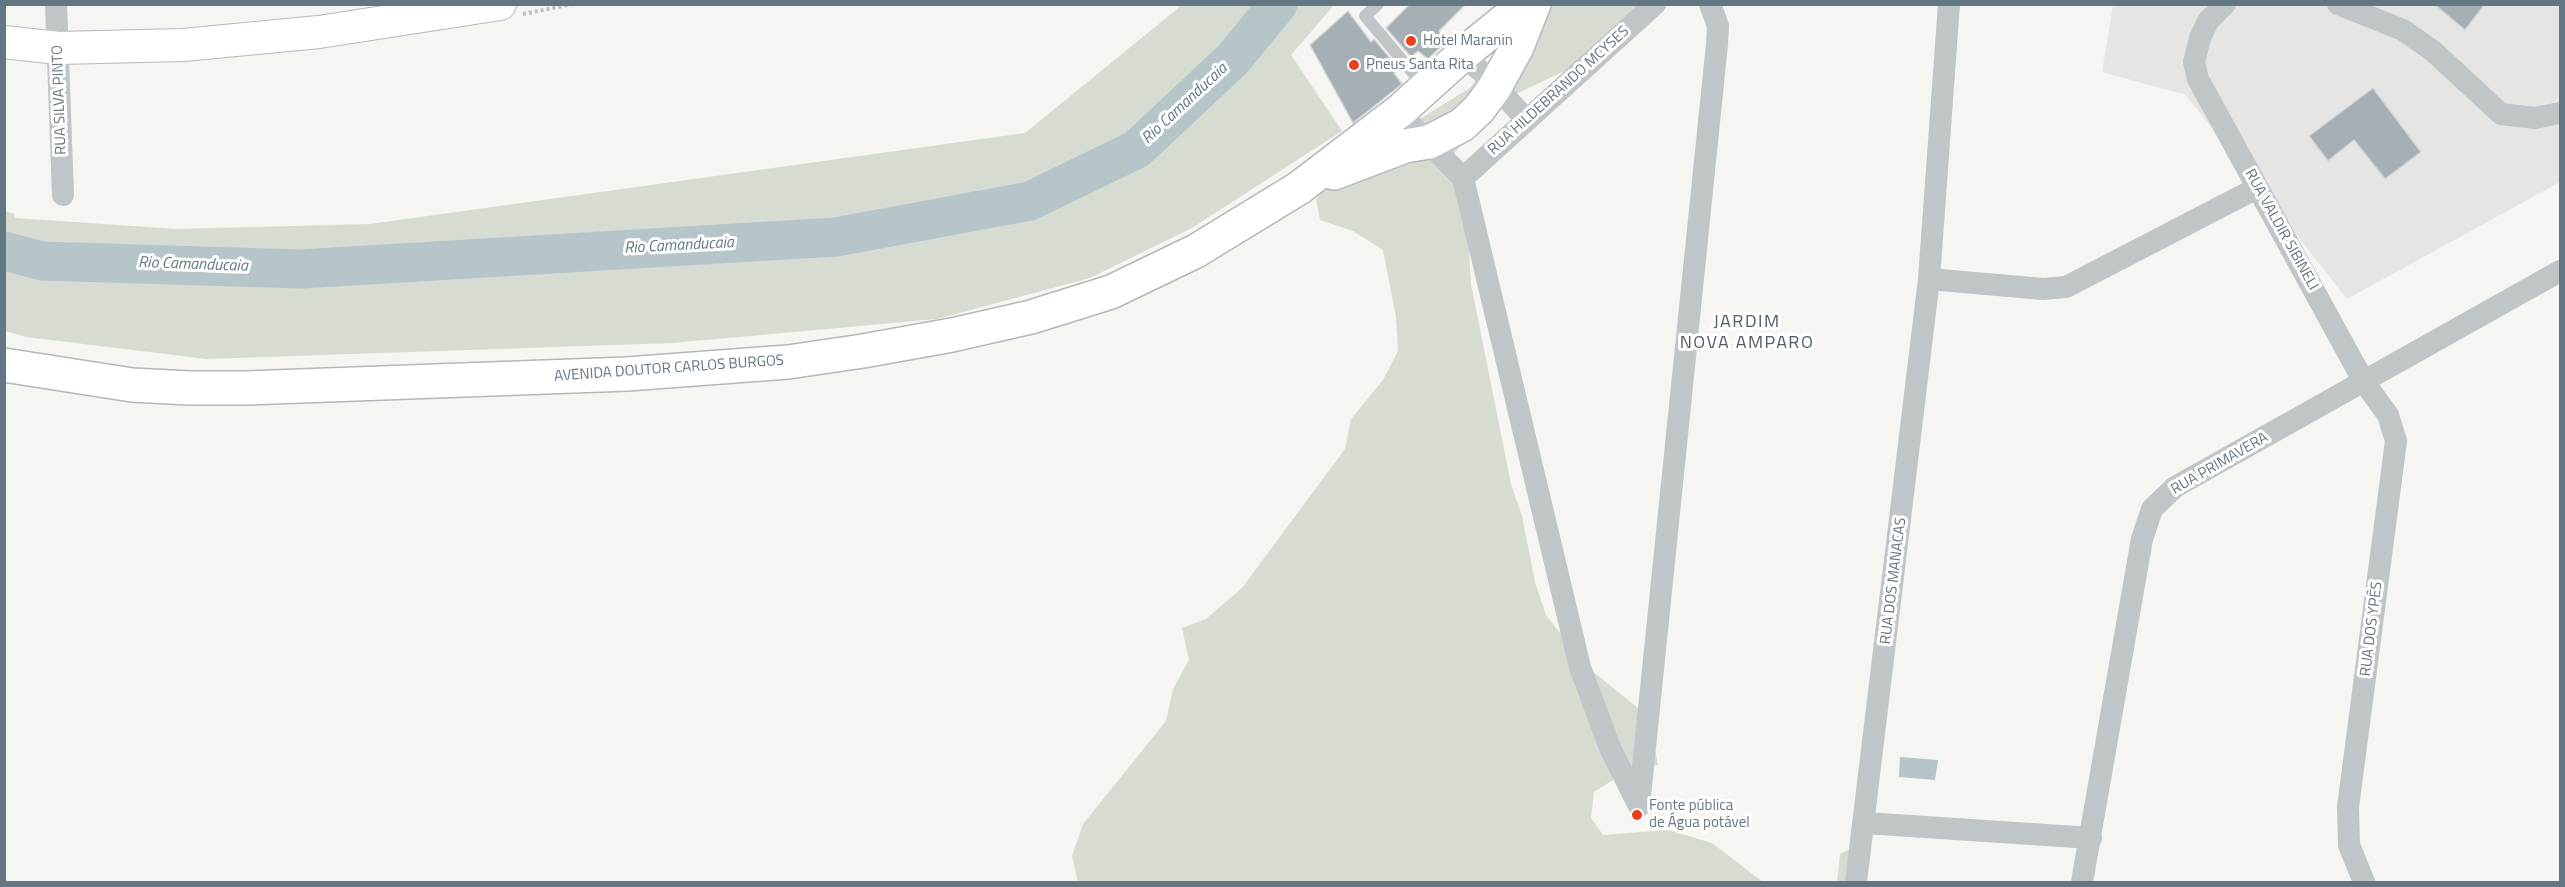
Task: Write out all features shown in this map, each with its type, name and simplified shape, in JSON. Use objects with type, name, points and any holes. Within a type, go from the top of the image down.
[{"type":"main road","name":"AVENIDA DOUTOR CARLOS BURGOS","points":[[4,365],[132,385],[246,388],[627,374],[788,362],[952,335],[1020,320],[1111,292],[1196,251],[1299,188],[1401,110],[1462,55],[1525,4]]},
{"type":"main road","name":"AVENIDA DOUTOR CARLOS BURGOS","points":[[1299,188],[1385,154],[1429,142],[1462,125],[1479,109],[1495,87],[1517,47],[1534,4]]},
{"type":"street","name":"RUA SILVA PINTO","points":[[56,4],[63,195]]},
{"type":"street","points":[[4,42],[58,48],[194,44],[319,32],[500,4]]},
{"type":"street","name":"RUA HILDEBRANDO MCYSES","points":[[1463,178],[1655,4]]},
{"type":"street","points":[[1401,110],[1412,126],[1463,178],[1580,667],[1610,748],[1639,806],[1717,44],[1718,26],[1710,4]]},
{"type":"street","name":"RUA DOS MANACAS","points":[[1856,882],[1865,823],[1929,279],[1949,4]]},
{"type":"street","name":"RUA VALDIR SIBINELI","points":[[2225,4],[2208,21],[2200,38],[2194,62],[2198,79],[2364,382]]},
{"type":"street","points":[[2338,4],[2403,30],[2433,51],[2501,114],[2535,118],[2560,113]]},
{"type":"street","points":[[1462,55],[1526,119]]},
{"type":"street","points":[[1929,279],[2043,289],[2066,287],[2258,188]]},
{"type":"street","name":"RUA PRIMAVERA","points":[[2082,882],[2142,539],[2152,509],[2175,488],[2560,271]]},
{"type":"street","name":"RUA DOS YPÊS","points":[[2364,382],[2388,415],[2396,441],[2348,807],[2349,845],[2364,882]]},
{"type":"street","points":[[1865,823],[2091,838]]},
{"type":"lane","points":[[1378,4],[1365,16],[1425,88]]},
{"type":"shaded area","points":[[1182,5],[1334,5],[1291,55],[1342,131],[1192,228],[1090,278],[937,319],[672,343],[207,359],[26,337],[5,331],[5,211],[14,214],[15,218],[177,229],[370,224],[1025,133]]},
{"type":"shaded area","points":[[1532,5],[1641,5],[1581,63],[1489,107],[1451,158],[1455,192],[1475,232],[1469,251],[1471,284],[1511,484],[1522,516],[1535,582],[1546,615],[1587,667],[1638,708],[1653,740],[1658,765],[1635,766],[1594,792],[1591,818],[1603,835],[1668,830],[1712,843],[1763,882],[1078,882],[1072,856],[1083,824],[1166,721],[1173,689],[1189,660],[1182,628],[1206,619],[1242,588],[1345,449],[1351,419],[1383,380],[1398,351],[1396,317],[1383,250],[1353,231],[1320,220],[1316,199],[1353,160],[1470,88]]},
{"type":"shaded area","points":[[2113,5],[2560,5],[2560,182],[2347,299],[2186,95],[2102,72]]},
{"type":"shaded area","points":[[1900,757],[1938,760],[1935,780],[1899,777]]},
{"type":"shaded area","points":[[1852,848],[1865,882],[1837,882],[1840,854]]},
{"type":"building","name":"Hotel Maranin","points":[[1410,4],[1466,4],[1439,31],[1448,40],[1428,59],[1418,51],[1411,57],[1386,28]]},
{"type":"building","points":[[2434,4],[2485,4],[2465,30]]},
{"type":"building","name":"Pneus Santa Rita","points":[[1348,11],[1371,42],[1374,39],[1398,68],[1394,73],[1402,84],[1353,123],[1310,45]]},
{"type":"building","points":[[2373,88],[2421,152],[2385,179],[2354,140],[2328,161],[2309,136]]},
{"type":"waterway","name":"Rio Camanducaia","points":[[4,251],[42,261],[301,269],[836,237],[1030,201],[1137,149],[1233,59],[1278,4]]},
{"type":"place","name":"Hotel Maranin","points":[[1411,41]]},
{"type":"place","name":"Pneus Santa Rita","points":[[1354,65]]},
{"type":"place","name":"Fonte pública de Água potável","points":[[1637,815]]},
{"type":"district","name":"JARDIM NOVA AMPARO","points":[[1747,333]]}]
